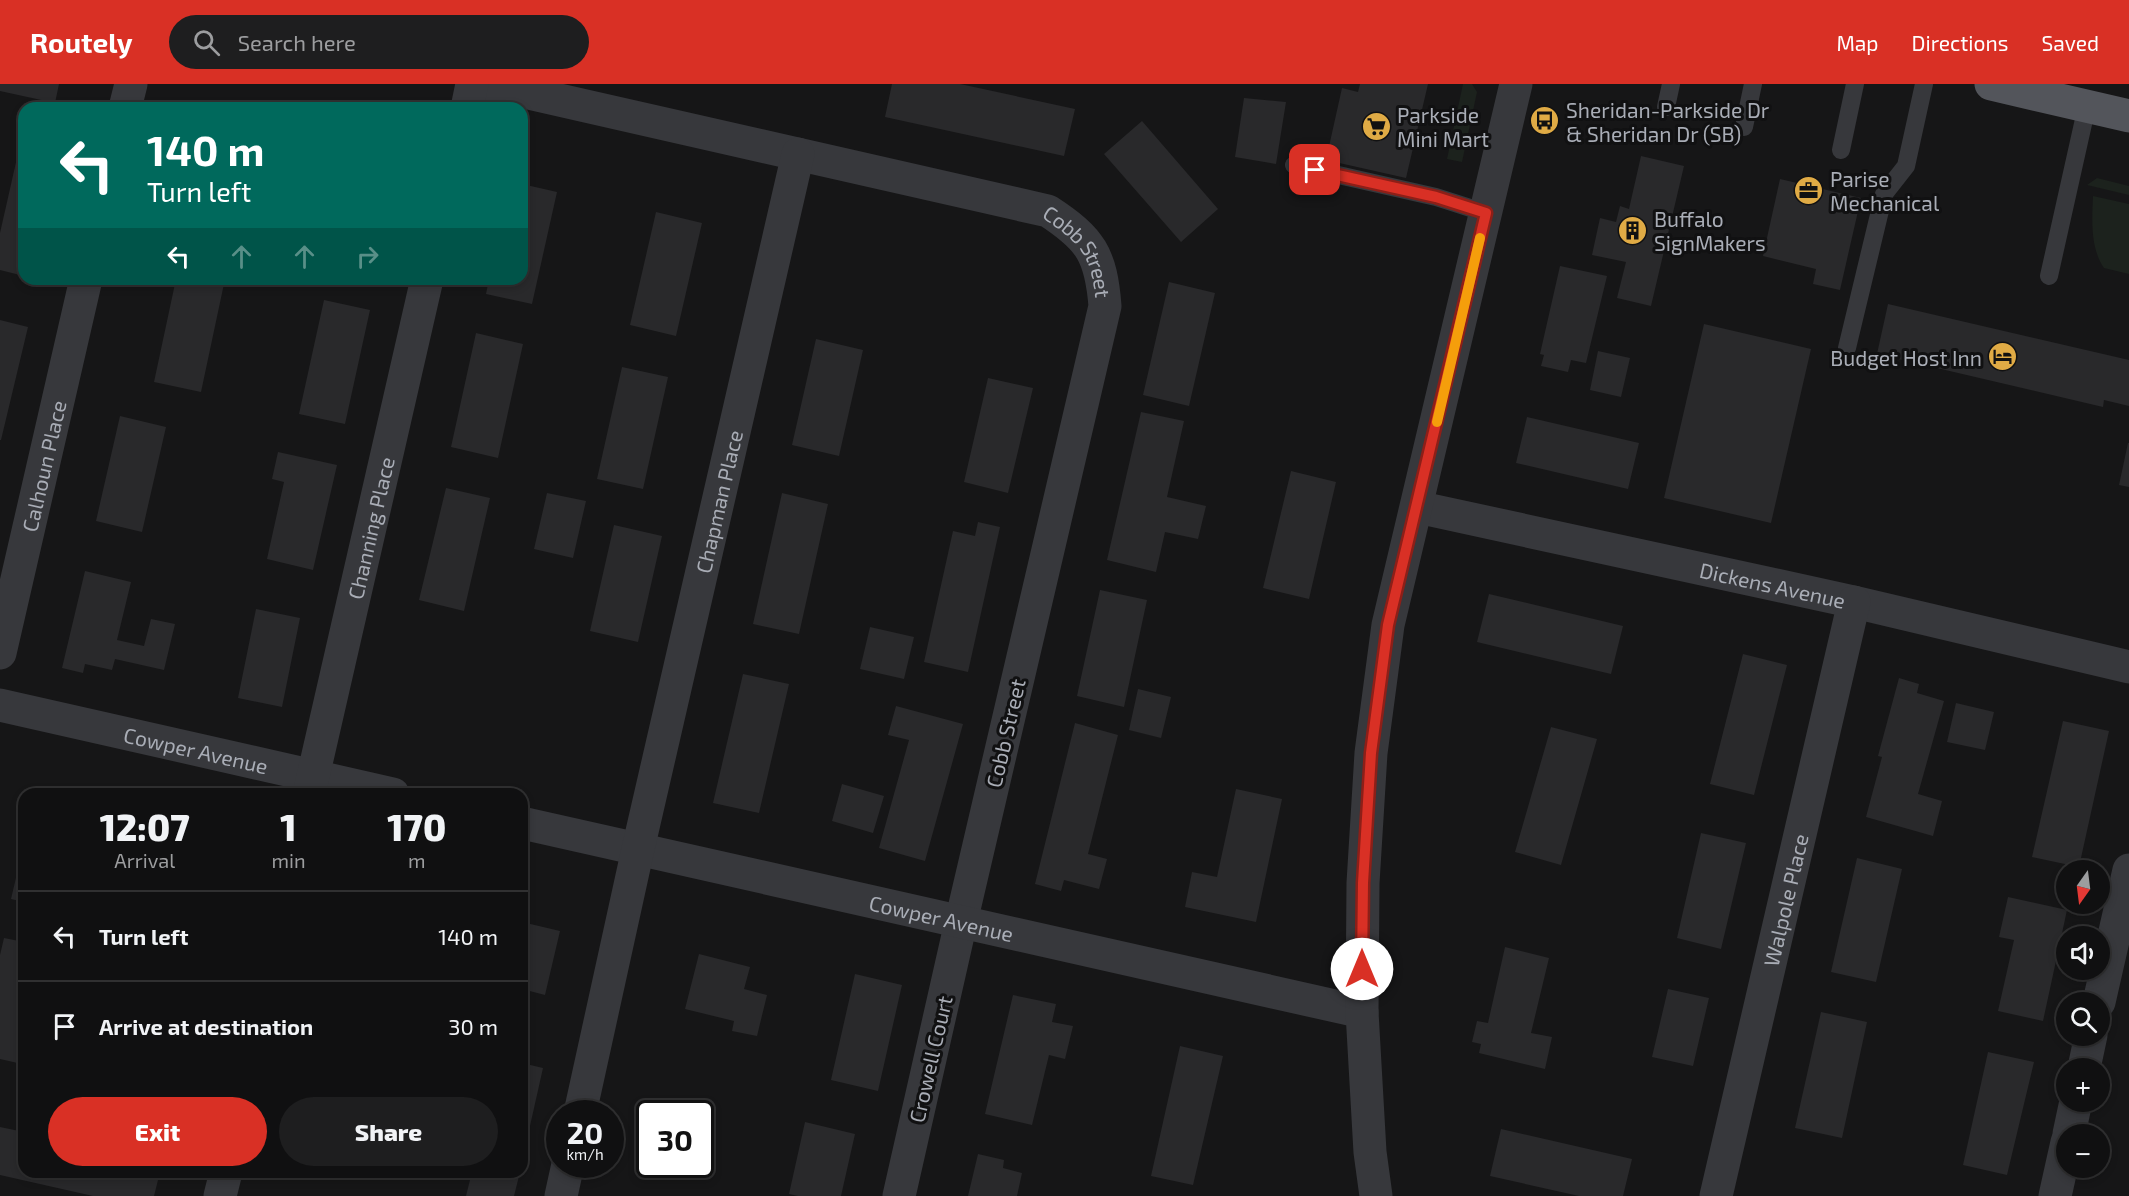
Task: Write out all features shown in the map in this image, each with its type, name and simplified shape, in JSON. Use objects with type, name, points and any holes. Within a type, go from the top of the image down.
[{"type":"main road","points":[[1991,84],[2129,116]]},
{"type":"street","points":[[126,102],[131,84]]},
{"type":"street","points":[[468,102],[472,84]]},
{"type":"street","name":"Cobb Street","points":[[489,84],[1048,211],[1074,227],[1090,248],[1103,276],[1106,306],[961,922]]},
{"type":"street","points":[[1376,1196],[1362,1012],[1363,883],[1371,753],[1388,625],[1516,84]]},
{"type":"street","name":"Chapman Place","points":[[638,849],[798,154]]},
{"type":"street","name":"Calhoun Place","points":[[0,653],[85,285]]},
{"type":"street","name":"Channing Place","points":[[311,785],[427,285]]},
{"type":"street","name":"Dickens Avenue","points":[[1417,507],[1854,602],[2129,667]]},
{"type":"street","name":"Walpole Place","points":[[1716,1196],[1854,602]]},
{"type":"street","name":"Cowper Avenue","points":[[0,705],[311,785],[338,788]]},
{"type":"street","name":"Cowper Avenue","points":[[528,824],[1362,1012]]},
{"type":"street","points":[[583,1100],[638,849]]},
{"type":"street","points":[[2101,992],[2129,870]]},
{"type":"street","name":"Crowell Court","points":[[899,1196],[961,922]]},
{"type":"street","points":[[220,1196],[224,1178]]},
{"type":"street","points":[[561,1196],[565,1178]]},
{"type":"street","points":[[2055,1196],[2059,1178]]},
{"type":"lane","points":[[1666,107],[1671,84]]},
{"type":"lane","points":[[1744,127],[1753,84]]},
{"type":"lane","points":[[1841,150],[1855,84]]},
{"type":"lane","points":[[1847,348],[1884,194],[1906,166],[1924,84]]},
{"type":"lane","points":[[2049,276],[2087,106]]},
{"type":"lane","points":[[1294,165],[1436,197],[1486,213]]},
{"type":"shaded area","points":[[1463,84],[1472,84],[1477,92],[1462,162],[1447,159]]},
{"type":"shaded area","points":[[2097,178],[2129,186],[2129,195],[2087,185]]},
{"type":"shaded area","points":[[2093,196],[2129,204],[2129,274],[2104,268],[2099,260],[2093,233]]},
{"type":"building","points":[[0,84],[59,84],[55,102],[0,91]]},
{"type":"building","points":[[892,84],[960,84],[1075,109],[1064,156],[885,117]]},
{"type":"building","name":"Parkside Mini Mart","points":[[1360,84],[1428,84],[1406,178],[1326,160],[1342,88],[1358,92]]},
{"type":"building","points":[[1244,98],[1286,102],[1276,164],[1235,157]]},
{"type":"building","points":[[1142,121],[1218,209],[1181,242],[1104,154]]},
{"type":"building","points":[[1545,121],[1552,123],[1549,135],[1542,133]]},
{"type":"building","points":[[18,153],[18,274],[0,270],[0,233]]},
{"type":"building","name":"Buffalo SignMakers","points":[[1641,156],[1684,166],[1651,306],[1617,298],[1626,262],[1592,255],[1600,218],[1616,222],[1620,206],[1629,209]]},
{"type":"building","points":[[1780,179],[1861,198],[1840,290],[1813,284],[1816,269],[1763,256]]},
{"type":"building","points":[[528,185],[557,192],[532,304],[486,294],[488,285],[528,285]]},
{"type":"building","points":[[656,212],[702,223],[676,336],[630,325]]},
{"type":"building","points":[[1560,266],[1607,276],[1586,363],[1571,360],[1568,372],[1541,366],[1544,355],[1540,354]]},
{"type":"building","points":[[1169,282],[1215,293],[1189,406],[1143,395]]},
{"type":"building","points":[[175,285],[224,285],[201,392],[154,382]]},
{"type":"building","points":[[324,300],[370,310],[345,424],[299,414]]},
{"type":"building","name":"Budget Host Inn","points":[[1888,304],[2129,360],[2129,406],[2104,400],[2103,407],[1877,354]]},
{"type":"building","points":[[0,320],[28,327],[1,440],[0,440]]},
{"type":"building","points":[[1704,324],[1811,349],[1771,523],[1664,498]]},
{"type":"building","points":[[476,333],[523,344],[498,458],[451,447]]},
{"type":"building","points":[[816,339],[863,350],[839,456],[792,445]]},
{"type":"building","points":[[1598,351],[1630,358],[1621,397],[1590,390]]},
{"type":"building","points":[[622,367],[668,377],[643,489],[597,479]]},
{"type":"building","points":[[988,378],[1033,388],[1008,493],[964,482]]},
{"type":"building","points":[[1141,412],[1184,421],[1167,497],[1206,506],[1198,539],[1165,532],[1156,572],[1107,560]]},
{"type":"building","points":[[120,416],[166,427],[142,532],[96,521]]},
{"type":"building","points":[[1527,417],[1639,443],[1628,489],[1516,463]]},
{"type":"building","points":[[2129,443],[2129,487],[2119,485]]},
{"type":"building","points":[[278,452],[337,465],[313,570],[267,559],[284,482],[272,479]]},
{"type":"building","points":[[1291,471],[1336,482],[1309,599],[1263,588]]},
{"type":"building","points":[[446,488],[490,498],[464,611],[419,600]]},
{"type":"building","points":[[547,493],[586,501],[573,558],[534,549]]},
{"type":"building","points":[[782,493],[828,504],[799,634],[753,624]]},
{"type":"building","points":[[978,522],[1000,527],[968,672],[924,662],[953,531],[975,536]]},
{"type":"building","points":[[614,525],[662,536],[638,642],[590,631]]},
{"type":"building","points":[[85,571],[131,582],[117,640],[144,646],[151,619],[175,624],[164,670],[115,659],[112,670],[85,664],[83,673],[62,668]]},
{"type":"building","points":[[1100,590],[1147,600],[1124,707],[1077,696]]},
{"type":"building","points":[[1489,594],[1623,626],[1611,674],[1477,642]]},
{"type":"building","points":[[256,609],[300,618],[282,707],[238,698]]},
{"type":"building","points":[[870,627],[914,637],[904,679],[860,669]]},
{"type":"building","points":[[1743,654],[1787,665],[1754,795],[1710,784]]},
{"type":"building","points":[[743,674],[789,684],[759,813],[713,803]]},
{"type":"building","points":[[1899,678],[1919,684],[1917,693],[1944,701],[1918,794],[1942,801],[1933,836],[1866,817],[1882,757],[1878,756]]},
{"type":"building","points":[[1138,689],[1171,697],[1161,738],[1129,730]]},
{"type":"building","points":[[1956,703],[1994,712],[1985,750],[1947,742]]},
{"type":"building","points":[[896,706],[963,724],[925,861],[879,848],[909,740],[888,735]]},
{"type":"building","points":[[2063,721],[2109,731],[2081,860],[2056,860],[2056,862],[2032,857]]},
{"type":"building","points":[[1075,723],[1118,735],[1088,854],[1107,859],[1099,889],[1064,880],[1061,891],[1035,884]]},
{"type":"building","points":[[1551,727],[1597,739],[1561,865],[1515,852]]},
{"type":"building","points":[[842,784],[884,796],[873,833],[832,821]]},
{"type":"building","points":[[1236,789],[1282,799],[1256,922],[1185,907],[1192,872],[1217,877]]},
{"type":"building","points":[[1701,833],[1746,843],[1721,949],[1677,938]]},
{"type":"building","points":[[1857,858],[1902,869],[1876,982],[1831,972]]},
{"type":"building","points":[[18,869],[18,901],[11,899]]},
{"type":"building","points":[[2008,897],[2056,908],[2056,914],[2066,914],[2064,926],[2056,926],[2056,961],[2043,1021],[1998,1011],[2014,940],[1999,937]]},
{"type":"building","points":[[528,923],[560,931],[545,995],[528,991]]},
{"type":"building","points":[[4,938],[18,941],[18,1063],[0,1059],[0,955]]},
{"type":"building","points":[[1505,947],[1549,958],[1531,1033],[1552,1037],[1545,1069],[1479,1053],[1481,1044],[1472,1042],[1477,1021],[1488,1023]]},
{"type":"building","points":[[699,954],[750,967],[744,989],[767,995],[757,1036],[732,1031],[734,1021],[685,1009]]},
{"type":"building","points":[[855,974],[902,985],[878,1091],[831,1080]]},
{"type":"building","points":[[1668,989],[1709,998],[1693,1066],[1652,1057]]},
{"type":"building","points":[[1013,995],[1056,1004],[1052,1022],[1073,1026],[1065,1059],[1049,1055],[1032,1125],[985,1114]]},
{"type":"building","points":[[1821,1012],[1867,1022],[1842,1138],[1795,1128]]},
{"type":"building","points":[[1180,1046],[1223,1056],[1193,1185],[1151,1176]]},
{"type":"building","points":[[1988,1052],[2034,1062],[2007,1175],[1963,1165]]},
{"type":"building","points":[[528,1064],[543,1068],[528,1135]]},
{"type":"building","points":[[805,1122],[855,1134],[841,1196],[789,1194]]},
{"type":"building","points":[[0,1127],[18,1131],[18,1178],[158,1178],[154,1196],[93,1196],[0,1175]]},
{"type":"building","points":[[1501,1129],[1632,1159],[1623,1196],[1579,1196],[1490,1176]]},
{"type":"building","points":[[978,1154],[1004,1160],[1003,1168],[1022,1173],[1017,1196],[968,1196]]},
{"type":"building","points":[[470,1178],[518,1178],[514,1196],[466,1196]]},
{"type":"slow traffic","points":[[1437,422],[1480,238]]},
{"type":"place","name":"Sheridan-Parkside Dr & Sheridan Dr (SB)","points":[[1545,121]]},
{"type":"place","name":"Parkside Mini Mart","points":[[1376,126]]},
{"type":"place","name":"Parise Mechanical","points":[[1809,190]]},
{"type":"place","name":"Buffalo SignMakers","points":[[1633,230]]},
{"type":"place","name":"Budget Host Inn","points":[[2003,357]]},
{"type":"route","points":[[1315,170],[1436,197],[1486,213],[1388,625],[1371,753],[1363,883],[1362,969]]}]
